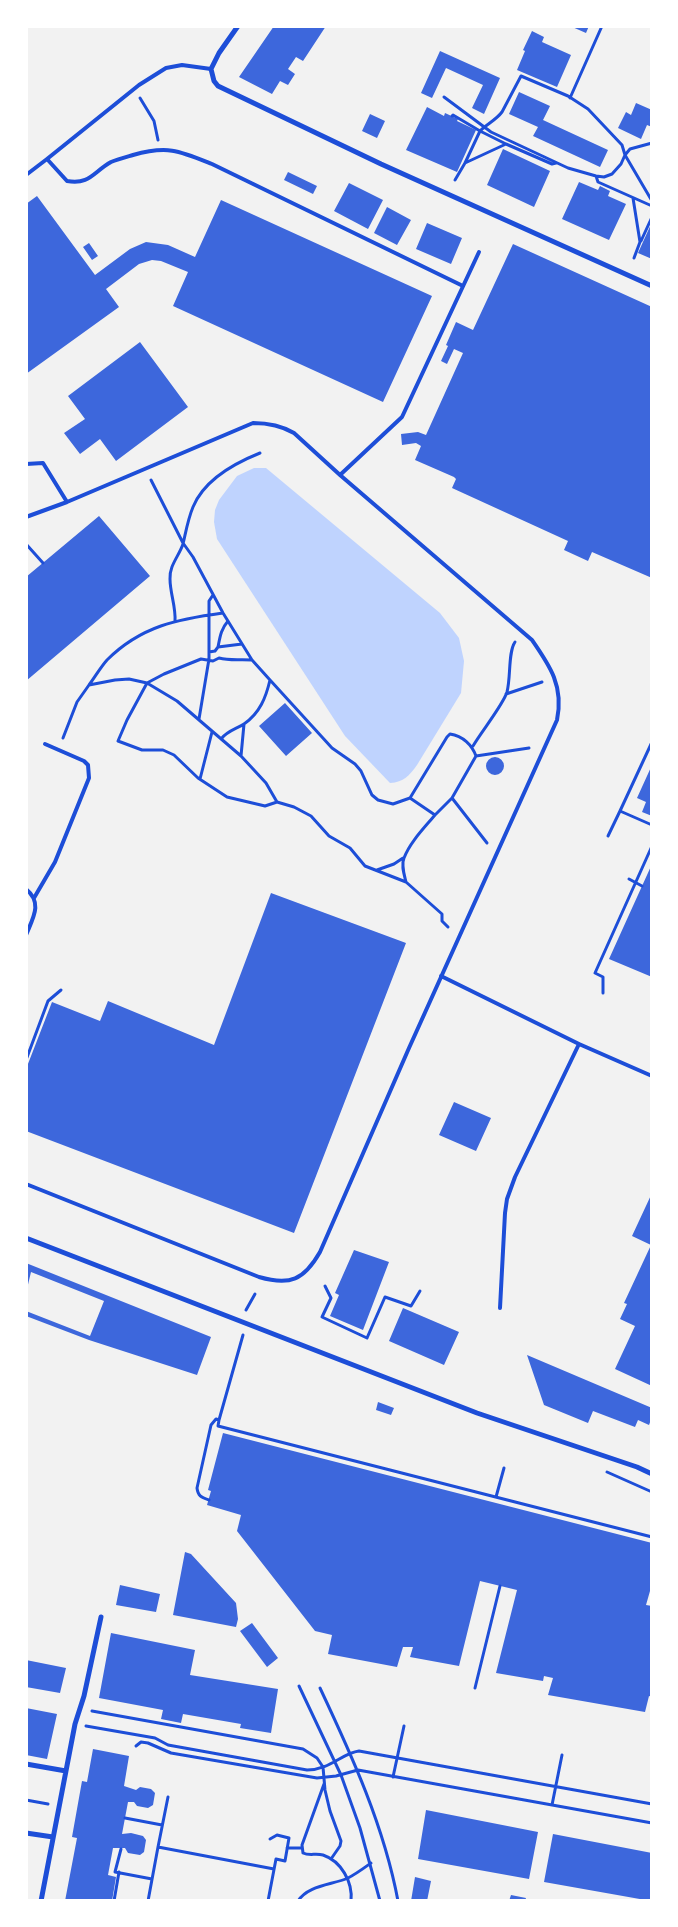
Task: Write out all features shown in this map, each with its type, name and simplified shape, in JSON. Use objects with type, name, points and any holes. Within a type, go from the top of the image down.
[{"type":"street","points":[[238,26],[219,53],[211,69],[214,81],[225,90],[381,164],[652,286]]},
{"type":"street","points":[[26,1238],[477,1413],[637,1467],[652,1474]]},
{"type":"street","points":[[41,1901],[75,1724],[84,1696],[101,1617]]},
{"type":"street","points":[[26,1764],[66,1771]]},
{"type":"street","points":[[26,1833],[53,1837]]},
{"type":"lane","points":[[26,175],[135,88],[166,68],[182,65],[211,69]]},
{"type":"lane","points":[[47,159],[66,181],[81,182],[86,181],[112,161],[157,149],[181,152],[212,164],[463,286]]},
{"type":"lane","points":[[340,476],[402,417],[479,252]]},
{"type":"lane","points":[[26,517],[67,502],[253,423],[263,423],[286,429],[294,433],[340,476],[532,640],[549,664],[558,690],[560,705],[557,720],[313,1264],[295,1279],[288,1282],[276,1282],[259,1277],[26,1184]]},
{"type":"lane","points":[[26,464],[43,463],[67,502]]},
{"type":"lane","points":[[26,935],[35,912],[34,898],[55,862],[89,778],[88,764],[45,744]]},
{"type":"lane","points":[[26,889],[34,898]]},
{"type":"lane","points":[[441,976],[579,1044],[652,1076]]},
{"type":"lane","points":[[500,1308],[503,1237],[507,1199],[515,1177],[579,1044]]},
{"type":"path","points":[[570,98],[602,26]]},
{"type":"path","points":[[455,180],[480,131],[502,112],[521,76],[570,98],[588,109],[622,145],[625,155],[652,201]]},
{"type":"path","points":[[135,88],[154,121],[158,137],[157,149]]},
{"type":"path","points":[[444,97],[484,127],[557,163],[604,178],[612,174],[621,164],[630,149],[652,143]]},
{"type":"path","points":[[452,116],[453,114],[506,144],[552,164],[557,163]]},
{"type":"path","points":[[465,163],[506,144]]},
{"type":"path","points":[[596,176],[598,182],[652,206]]},
{"type":"path","points":[[632,197],[640,242]]},
{"type":"path","points":[[634,258],[652,217]]},
{"type":"path","points":[[175,621],[175,608],[170,578],[172,566],[183,543],[186,527],[194,505],[206,487],[215,478],[260,453]]},
{"type":"path","points":[[146,469],[183,543],[252,660],[332,748],[355,764],[361,771],[372,795],[386,803],[394,804],[410,798],[450,734],[473,746],[476,756],[452,798],[416,838],[404,858],[403,868],[406,882]]},
{"type":"path","points":[[26,544],[43,562]]},
{"type":"path","points":[[199,719],[209,659],[209,601],[213,594]]},
{"type":"path","points":[[58,750],[77,702],[108,660],[132,639],[175,621],[223,613]]},
{"type":"path","points":[[228,621],[220,633],[216,655],[229,661],[252,660]]},
{"type":"path","points":[[473,746],[506,694],[511,674],[511,647],[515,641]]},
{"type":"path","points":[[209,652],[242,644]]},
{"type":"path","points":[[219,658],[213,661],[201,659],[164,674],[147,684],[127,720],[118,741],[142,750],[163,750],[174,755],[200,779],[228,797],[246,803],[265,806],[277,802],[294,807],[311,816],[329,836],[350,848],[365,866],[406,882],[442,914],[442,920],[448,927]]},
{"type":"path","points":[[89,685],[129,679],[147,684],[176,701],[241,756],[266,783],[277,802]]},
{"type":"path","points":[[221,739],[224,735],[244,724],[260,708],[270,680]]},
{"type":"path","points":[[506,694],[542,682]]},
{"type":"path","points":[[241,756],[244,724]]},
{"type":"path","points":[[200,779],[212,731]]},
{"type":"path","points":[[608,836],[652,742]]},
{"type":"path","points":[[476,756],[529,748]]},
{"type":"path","points":[[410,798],[435,815]]},
{"type":"path","points":[[452,798],[486,843]]},
{"type":"path","points":[[620,811],[652,825]]},
{"type":"path","points":[[603,993],[602,977],[595,973],[652,846]]},
{"type":"path","points":[[377,870],[404,858]]},
{"type":"path","points":[[629,879],[642,886]]},
{"type":"path","points":[[26,1060],[28,1049],[48,1001],[61,990]]},
{"type":"path","points":[[325,1286],[331,1298],[322,1317],[367,1338],[385,1297],[411,1306],[420,1291]]},
{"type":"path","points":[[252,1299],[255,1294]]},
{"type":"path","points":[[246,1324],[218,1426],[652,1536]]},
{"type":"path","points":[[209,1500],[202,1498],[198,1494],[197,1488],[211,1425],[216,1419],[219,1420]]},
{"type":"path","points":[[496,1497],[504,1468]]},
{"type":"path","points":[[475,1688],[500,1586]]},
{"type":"path","points":[[299,1686],[341,1774],[372,1863],[380,1901]]},
{"type":"path","points":[[320,1688],[358,1770],[381,1835],[398,1901]]},
{"type":"path","points":[[79,1710],[128,1717],[303,1749],[317,1758],[323,1767],[330,1811],[341,1840],[340,1846],[331,1859]]},
{"type":"path","points":[[75,1724],[155,1738],[168,1745],[307,1770],[335,1763],[351,1753],[359,1751],[652,1804]]},
{"type":"path","points":[[393,1776],[404,1726]]},
{"type":"path","points":[[136,1746],[141,1742],[148,1743],[171,1754],[317,1778],[358,1770],[652,1823]]},
{"type":"path","points":[[552,1805],[562,1755]]},
{"type":"path","points":[[324,1782],[302,1848],[303,1853],[308,1855],[321,1854],[341,1867],[348,1878],[351,1901]]},
{"type":"path","points":[[148,1901],[168,1797]]},
{"type":"path","points":[[26,1800],[59,1806]]},
{"type":"path","points":[[125,1818],[162,1825]]},
{"type":"path","points":[[268,1901],[276,1859],[285,1861],[289,1838],[277,1836],[270,1839]]},
{"type":"path","points":[[158,1847],[274,1869]]},
{"type":"path","points":[[287,1848],[302,1848]]},
{"type":"path","points":[[121,1849],[116,1872],[152,1879]]},
{"type":"path","points":[[298,1901],[301,1897],[318,1887],[348,1878],[372,1863]]},
{"type":"path","points":[[114,1901],[119,1872]]},
{"type":"water","points":[[254,468],[266,468],[440,613],[459,638],[464,661],[461,693],[417,765],[403,780],[390,783],[345,736],[217,539],[214,522],[215,510],[219,500],[237,476]]},
{"type":"building","points":[[274,26],[326,26],[303,61],[296,57],[288,69],[295,74],[288,85],[280,81],[272,94],[239,77]]},
{"type":"building","points":[[570,26],[589,26],[586,33]]},
{"type":"building","points":[[532,31],[544,37],[542,42],[571,55],[557,87],[517,70],[525,51],[523,50]]},
{"type":"building","points":[[440,51],[500,78],[484,114],[472,108],[483,85],[446,68],[432,98],[421,93]]},
{"type":"building","points":[[519,92],[550,106],[543,120],[608,150],[600,167],[533,136],[538,127],[509,114]]},
{"type":"building","points":[[636,103],[652,110],[652,127],[647,125],[641,139],[618,128],[626,112],[631,115]]},
{"type":"building","points":[[427,107],[444,116],[445,113],[458,119],[457,121],[476,130],[457,172],[406,150]]},
{"type":"building","points":[[370,114],[385,121],[377,138],[362,131]]},
{"type":"building","points":[[503,149],[550,171],[534,207],[487,185]]},
{"type":"building","points":[[288,172],[317,186],[313,194],[284,180]]},
{"type":"building","points":[[579,182],[598,190],[600,186],[610,191],[608,196],[626,204],[609,240],[562,219]]},
{"type":"building","points":[[349,183],[383,200],[368,229],[334,211]]},
{"type":"building","points":[[37,196],[95,275],[130,249],[146,242],[168,245],[195,257],[221,200],[432,296],[383,402],[173,306],[188,272],[161,261],[152,260],[139,264],[106,289],[119,307],[26,374],[26,204]]},
{"type":"building","points":[[387,207],[411,220],[397,245],[374,233]]},
{"type":"building","points":[[652,222],[652,259],[638,253]]},
{"type":"building","points":[[427,223],[462,238],[451,264],[416,249]]},
{"type":"building","points":[[89,243],[98,256],[92,260],[83,247]]},
{"type":"building","points":[[513,244],[652,307],[652,578],[592,552],[588,561],[564,550],[568,541],[452,488],[456,479],[454,477],[415,460],[421,446],[416,443],[402,445],[401,434],[418,432],[426,435],[463,353],[454,349],[447,364],[441,361],[456,322],[473,330]]},
{"type":"building","points":[[140,342],[188,407],[116,461],[100,439],[80,454],[64,433],[85,419],[68,396]]},
{"type":"building","points":[[99,516],[150,576],[26,681],[26,577]]},
{"type":"building","points":[[285,703],[312,733],[286,756],[259,726]]},
{"type":"building","points":[[495,757],[501,760],[504,766],[501,772],[495,775],[489,772],[486,766],[489,760]]},
{"type":"building","points":[[652,765],[652,816],[642,812],[646,802],[637,798]]},
{"type":"building","points":[[652,864],[652,977],[609,959]]},
{"type":"building","points":[[271,893],[406,943],[294,1233],[26,1131],[26,1069],[52,1002],[100,1021],[108,1001],[214,1045]]},
{"type":"building","points":[[454,1102],[491,1118],[476,1151],[439,1135]]},
{"type":"building","points":[[652,1193],[652,1386],[615,1369],[635,1326],[620,1319],[627,1304],[624,1303],[651,1245],[632,1236]]},
{"type":"building","points":[[354,1250],[389,1262],[363,1330],[330,1316],[339,1295],[335,1293]]},
{"type":"building","points":[[26,1263],[211,1337],[197,1375],[89,1340],[26,1316],[26,1311],[90,1336],[104,1301],[31,1272],[26,1293]]},
{"type":"building","points":[[403,1308],[459,1332],[444,1365],[389,1341]]},
{"type":"building","points":[[527,1355],[652,1408],[652,1417],[649,1425],[638,1420],[635,1427],[593,1411],[588,1423],[544,1405]]},
{"type":"building","points":[[378,1402],[394,1408],[391,1415],[376,1410]]},
{"type":"building","points":[[223,1433],[652,1543],[652,1584],[646,1605],[652,1606],[652,1697],[649,1696],[645,1712],[548,1695],[553,1678],[544,1676],[543,1681],[496,1673],[517,1590],[480,1581],[459,1666],[410,1657],[413,1647],[403,1647],[397,1667],[328,1654],[332,1635],[315,1631],[237,1531],[241,1515],[207,1505],[211,1491],[208,1490]]},
{"type":"building","points":[[185,1552],[191,1554],[236,1603],[238,1619],[236,1627],[173,1615]]},
{"type":"building","points":[[120,1585],[160,1594],[156,1612],[116,1605]]},
{"type":"building","points":[[252,1623],[278,1658],[267,1667],[240,1631]]},
{"type":"building","points":[[111,1633],[195,1650],[190,1675],[278,1689],[271,1733],[240,1728],[241,1724],[183,1714],[181,1723],[161,1719],[163,1710],[99,1698]]},
{"type":"building","points":[[26,1660],[66,1668],[60,1693],[26,1687]]},
{"type":"building","points":[[26,1708],[57,1714],[47,1759],[26,1755]]},
{"type":"building","points":[[93,1749],[129,1756],[124,1786],[136,1790],[140,1787],[151,1789],[155,1793],[153,1805],[148,1808],[137,1806],[134,1802],[128,1802],[122,1834],[131,1833],[143,1836],[146,1840],[144,1852],[140,1855],[128,1853],[125,1848],[113,1848],[108,1875],[116,1877],[112,1901],[65,1901],[77,1838],[72,1837],[82,1781],[87,1782]]},
{"type":"building","points":[[426,1810],[538,1832],[529,1879],[418,1859]]},
{"type":"building","points":[[553,1834],[652,1853],[651,1901],[544,1882]]},
{"type":"building","points":[[415,1877],[431,1881],[427,1901],[411,1901]]},
{"type":"building","points":[[511,1895],[526,1898],[525,1901],[509,1901]]}]
